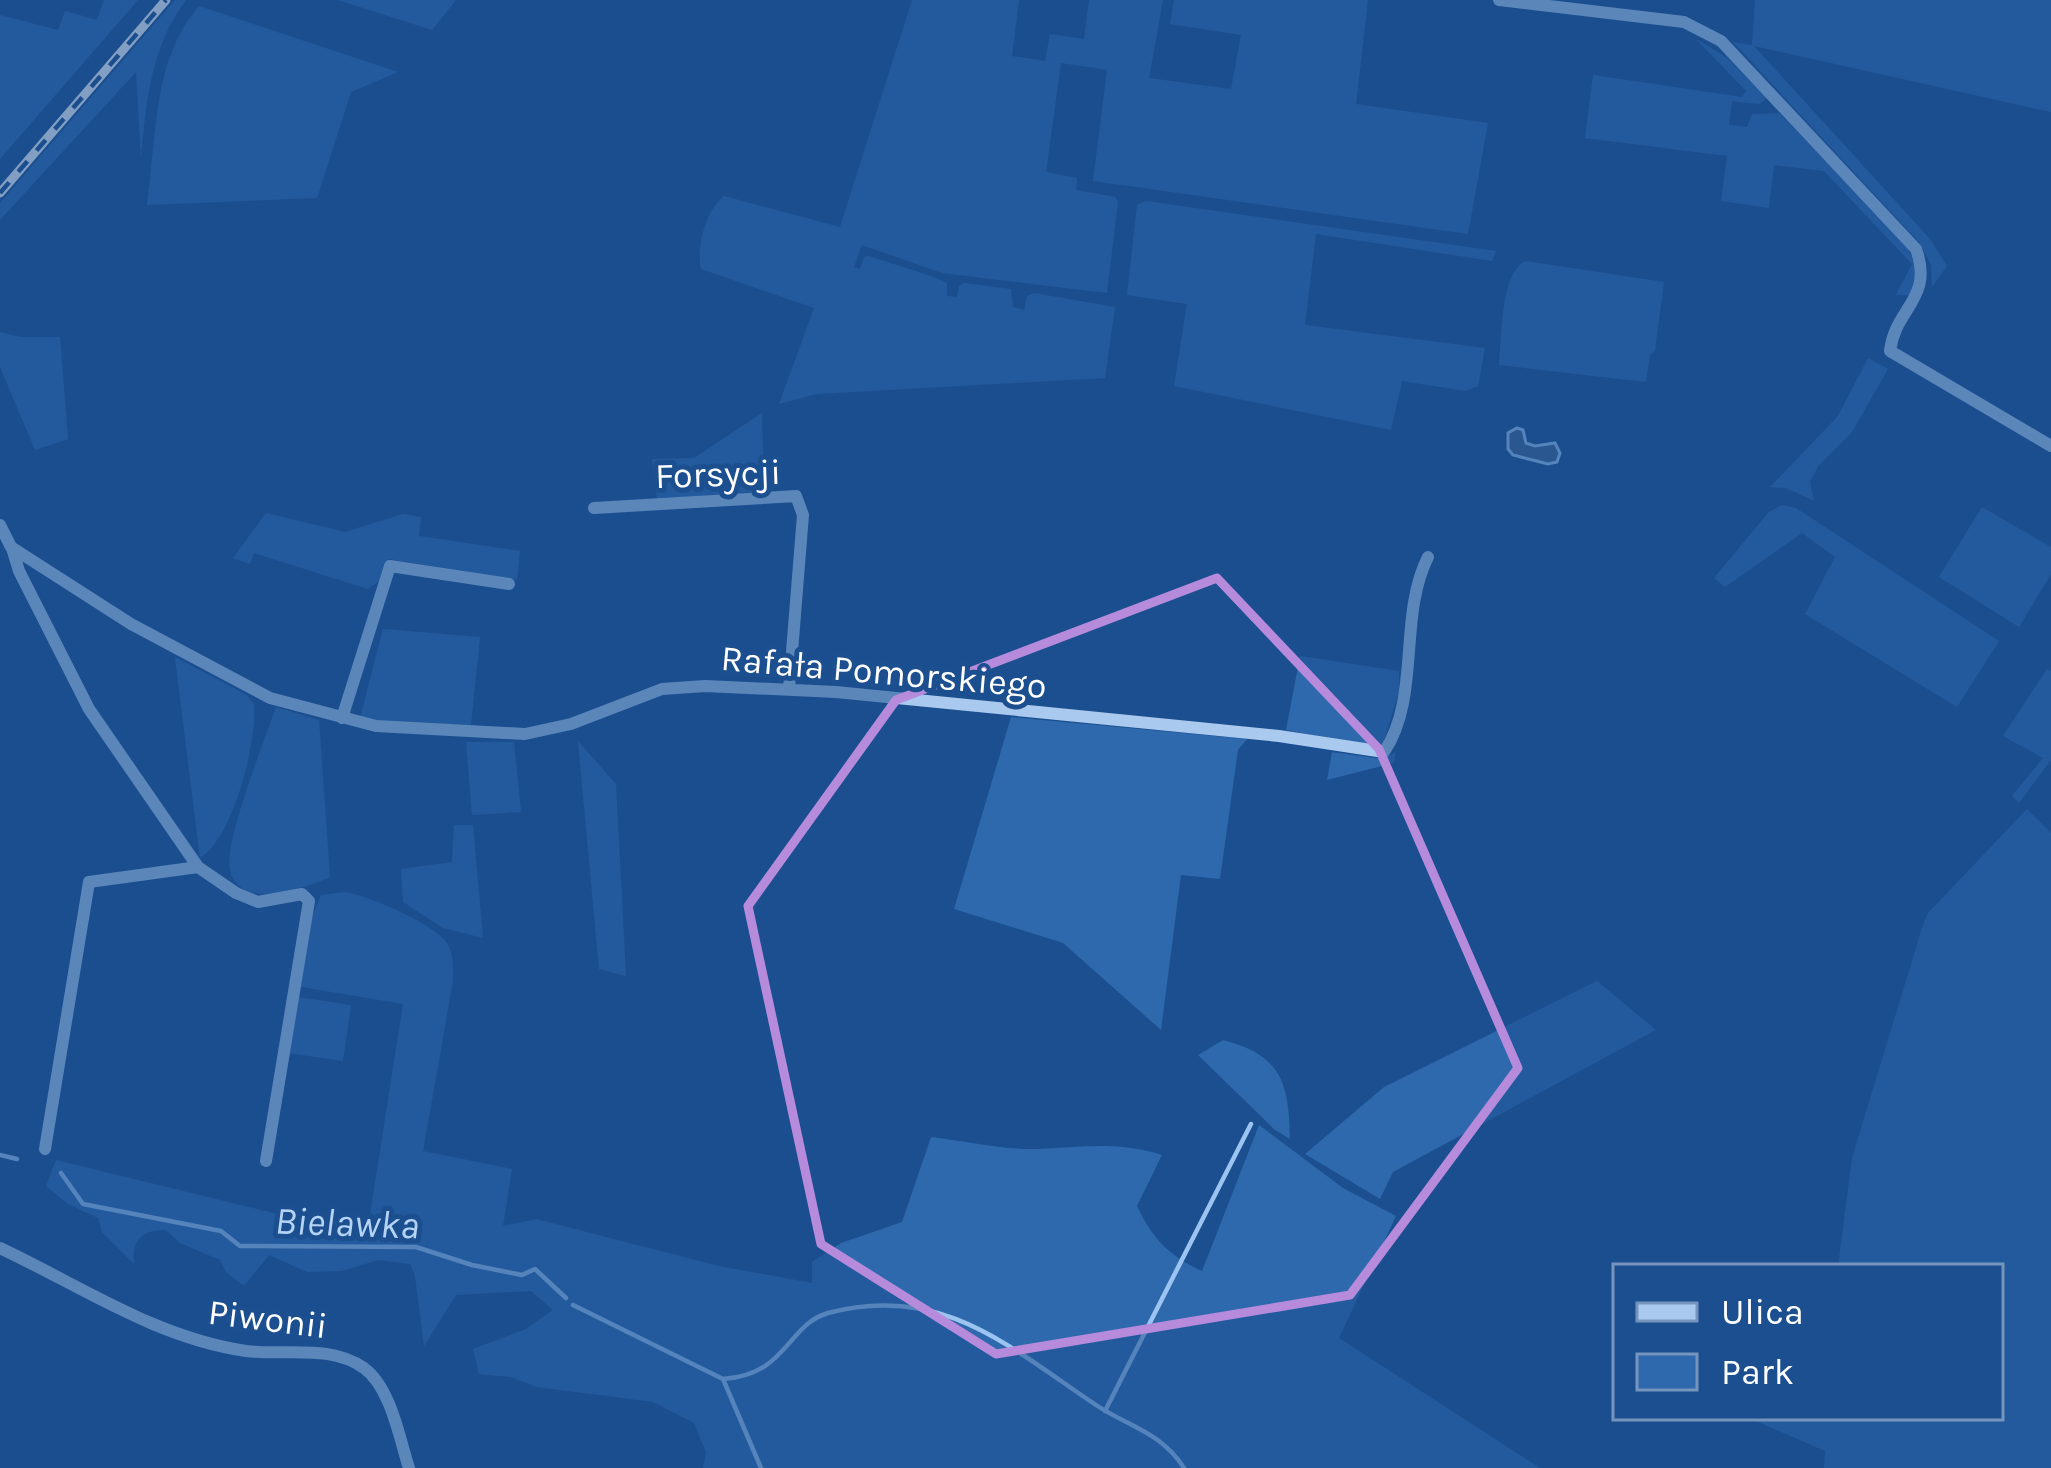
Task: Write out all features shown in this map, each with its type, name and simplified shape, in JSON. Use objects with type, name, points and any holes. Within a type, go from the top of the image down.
[{"type":"street","points":[[1499,0],[1684,22],[1721,41],[1916,249],[1923,268],[1921,288],[1891,339],[1890,351],[2051,446]]},
{"type":"street","name":"Forsycji","points":[[594,508],[796,496],[803,515],[789,689]]},
{"type":"street","points":[[0,524],[88,709],[198,867],[236,893],[259,902],[302,894],[309,901],[266,1161]]},
{"type":"street","name":"Rafała Pomorskiego","points":[[11,547],[131,624],[269,698],[342,718],[420,730],[525,734],[571,724],[662,689],[789,689],[1279,736],[1384,752],[1402,697],[1427,557]]},
{"type":"street","points":[[342,718],[390,566],[509,584]]},
{"type":"street","points":[[44,1149],[89,882],[198,867]]},
{"type":"street","name":"Piwonii","points":[[0,1248],[188,1339],[255,1352],[314,1353],[360,1365],[383,1391],[409,1468]]},
{"type":"highlighted area","points":[[1217,578],[1379,749],[1518,1068],[1350,1295],[996,1354],[821,1244],[748,906],[896,700]]},
{"type":"green space","points":[[104,0],[138,0],[0,159],[0,15],[58,30],[65,11],[97,20]]},
{"type":"green space","points":[[175,0],[186,0],[158,55],[141,158],[136,72],[0,220],[0,203]]},
{"type":"green space","points":[[338,0],[456,0],[432,30]]},
{"type":"green space","points":[[912,0],[1019,0],[1012,56],[1045,61],[1050,34],[1084,39],[1089,0],[1163,0],[1149,78],[1231,89],[1241,35],[1170,24],[1174,0],[1368,0],[1356,104],[1488,123],[1468,234],[1093,181],[1107,70],[1061,63],[1046,172],[1077,178],[1076,190],[1115,197],[1118,202],[1107,293],[942,273],[862,245],[854,267],[860,269],[869,256],[947,283],[947,296],[957,297],[964,283],[1011,289],[1013,307],[1024,310],[1027,296],[1034,293],[1115,307],[1105,378],[817,394],[779,404],[814,308],[701,269],[704,230],[724,196],[840,227]]},
{"type":"green space","points":[[1755,0],[2051,0],[2051,112],[1754,46],[1930,239],[1947,266],[1932,287],[1931,265],[1919,242],[1733,42],[1752,45]]},
{"type":"green space","points":[[199,6],[398,72],[351,92],[317,198],[147,205],[165,75],[172,50]]},
{"type":"green space","points":[[1696,39],[1726,57],[1767,98],[1759,104],[1732,101],[1729,125],[1747,127],[1752,114],[1779,113],[1905,244],[1914,269],[1909,295],[1896,295],[1912,264],[1824,171],[1774,165],[1769,208],[1721,201],[1727,156],[1585,138],[1593,75],[1742,97],[1746,91]]},
{"type":"green space","points":[[1146,201],[1496,251],[1492,261],[1316,234],[1305,325],[1485,348],[1478,386],[1465,391],[1402,381],[1391,430],[1174,386],[1187,304],[1127,295],[1137,205]]},
{"type":"green space","points":[[1526,261],[1664,282],[1646,382],[1499,365],[1507,292],[1517,268]]},
{"type":"green space","points":[[0,332],[60,337],[68,439],[35,450],[0,367]]},
{"type":"green space","points":[[1868,358],[1888,369],[1852,432],[1818,466],[1810,482],[1814,501],[1786,488],[1770,487],[1838,416]]},
{"type":"green space","points":[[762,413],[764,491],[657,499],[652,459],[694,458]]},
{"type":"green space","points":[[1782,505],[1796,508],[1999,641],[1957,707],[1805,614],[1835,557],[1802,533],[1725,587],[1714,578],[1769,512]]},
{"type":"green space","points":[[1982,507],[2051,547],[2051,574],[2019,627],[1939,577]]},
{"type":"green space","points":[[266,513],[345,532],[403,514],[421,517],[419,536],[520,551],[517,580],[389,559],[378,582],[368,589],[254,553],[250,564],[233,558]]},
{"type":"green space","points":[[383,629],[480,637],[471,725],[360,718]]},
{"type":"green space","points":[[1300,656],[1399,671],[1399,692],[1383,743],[1374,747],[1286,730]]},
{"type":"green space","points":[[175,657],[247,695],[254,705],[251,742],[232,811],[223,831],[200,858]]},
{"type":"green space","points":[[2047,669],[2051,671],[2051,760],[2019,803],[2012,796],[2043,758],[2003,736]]},
{"type":"green space","points":[[276,707],[319,720],[330,877],[290,891],[259,894],[236,883],[230,856],[239,814]]},
{"type":"green space","points":[[1011,717],[1247,739],[1238,750],[1220,879],[1181,875],[1161,1030],[1063,943],[954,909]]},
{"type":"green space","points":[[578,741],[616,784],[626,976],[599,969]]},
{"type":"green space","points":[[466,742],[514,742],[521,812],[472,815]]},
{"type":"green space","points":[[1332,752],[1383,759],[1396,752],[1394,763],[1327,780]]},
{"type":"green space","points":[[2027,809],[2051,833],[2051,1468],[1824,1468],[1825,1451],[1754,1420],[2003,1420],[2003,1264],[1838,1264],[1852,1158],[1928,913]]},
{"type":"green space","points":[[454,825],[473,825],[483,938],[443,928],[403,902],[401,869],[452,862]]},
{"type":"green space","points":[[344,892],[415,919],[447,943],[453,981],[423,1151],[512,1169],[503,1226],[536,1219],[719,1266],[812,1283],[812,1262],[841,1243],[902,1222],[931,1137],[1025,1149],[1115,1146],[1162,1155],[1137,1206],[1163,1245],[1202,1271],[1259,1125],[1343,1188],[1396,1216],[1339,1338],[1540,1468],[703,1468],[706,1452],[694,1423],[653,1402],[537,1387],[511,1377],[479,1374],[473,1349],[526,1329],[553,1310],[531,1291],[456,1295],[424,1346],[410,1264],[378,1260],[342,1271],[307,1272],[269,1255],[244,1286],[226,1272],[220,1260],[180,1243],[166,1230],[140,1238],[134,1264],[102,1232],[98,1218],[68,1204],[46,1186],[56,1160],[315,1223],[369,1221],[403,1004],[301,987],[309,925],[321,895]]},
{"type":"green space","points":[[1597,981],[1656,1030],[1393,1172],[1380,1199],[1305,1154],[1384,1087]]},
{"type":"green space","points":[[298,997],[351,1005],[343,1061],[288,1053]]},
{"type":"green space","points":[[1223,1040],[1258,1054],[1278,1074],[1287,1102],[1290,1139],[1198,1055]]},
{"type":"shaded area","points":[[1523,430],[1526,443],[1555,443],[1560,453],[1557,462],[1513,455],[1508,433]]},
{"type":"waterway","points":[[1105,1411],[1251,1124]]},
{"type":"waterway","name":"Bielawka","points":[[0,1155],[17,1159]]},
{"type":"waterway","name":"Bielawka","points":[[61,1173],[83,1204],[221,1231],[240,1246],[416,1247],[522,1275],[535,1269],[566,1298]]},
{"type":"waterway","name":"Bielawka","points":[[573,1305],[723,1379],[761,1468]]},
{"type":"waterway","points":[[723,1379],[761,1369],[803,1328],[828,1313],[869,1306],[906,1307],[940,1314],[1003,1342],[1096,1405],[1155,1438],[1184,1468]]},
{"type":"railway","points":[[0,193],[166,0]]}]
